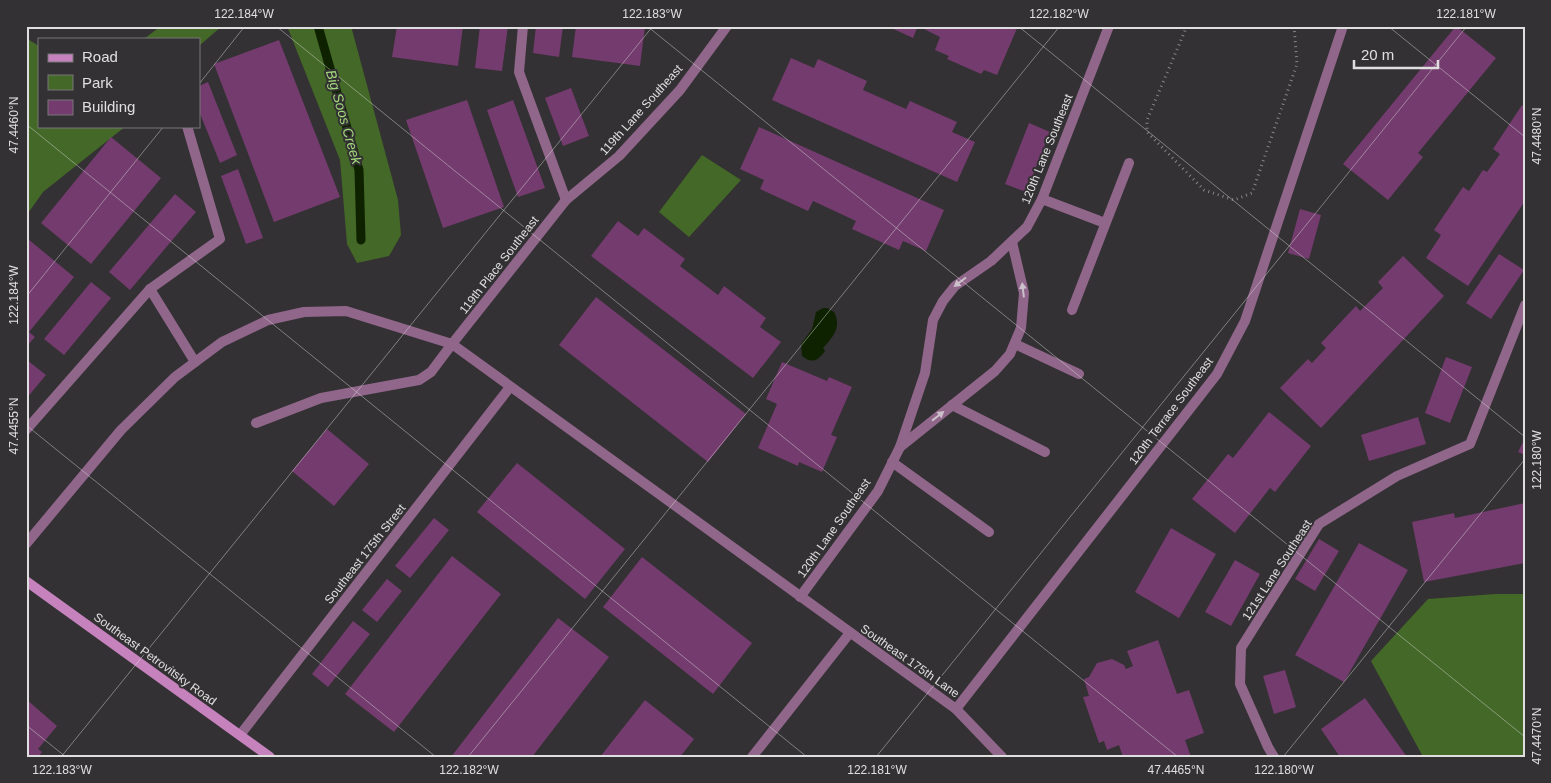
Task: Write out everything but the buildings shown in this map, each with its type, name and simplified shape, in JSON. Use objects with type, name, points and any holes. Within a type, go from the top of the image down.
[{"type":"main road","name":"Southeast Petrovitsky Road","points":[[26,581],[270,757]]},
{"type":"street","points":[[523,26],[519,72],[566,200]]},
{"type":"street","name":"119th Lane Southeast","points":[[566,200],[626,148],[680,90],[727,26]]},
{"type":"street","name":"120th Lane Southeast","points":[[800,598],[878,491],[900,447],[925,373],[933,320],[943,301],[955,286],[991,261],[1027,227],[1042,198],[1109,26]]},
{"type":"street","name":"120th Terrace Southeast","points":[[956,709],[1217,374],[1245,321],[1343,26]]},
{"type":"street","points":[[26,430],[150,289],[220,239],[188,128]]},
{"type":"street","points":[[1072,310],[1129,163]]},
{"type":"street","points":[[1042,198],[1105,223]]},
{"type":"street","name":"119th Place Southeast","points":[[256,423],[321,398],[419,380],[430,372],[566,200]]},
{"type":"street","points":[[900,447],[995,371],[1010,354],[1021,328],[1024,293],[1012,242]]},
{"type":"street","points":[[150,289],[195,362]]},
{"type":"street","name":"121st Lane Southeast","points":[[1274,757],[1240,684],[1241,648],[1319,524],[1396,476],[1470,444],[1525,305]]},
{"type":"street","points":[[26,544],[121,430],[175,377],[222,342],[268,320],[304,312],[346,311],[452,344],[849,634],[752,757]]},
{"type":"street","points":[[1015,344],[1079,374]]},
{"type":"street","name":"Southeast 175th Street","points":[[240,735],[510,387]]},
{"type":"street","points":[[952,405],[1045,452]]},
{"type":"street","points":[[892,462],[989,532]]},
{"type":"street","name":"Southeast 175th Lane","points":[[849,634],[956,709]]},
{"type":"street","points":[[956,709],[1002,757]]},
{"type":"path","points":[[1187,26],[1147,120],[1147,132],[1204,190],[1234,200],[1252,193],[1291,82],[1297,64],[1294,26]]},
{"type":"green space","points":[[161,26],[222,26],[200,45],[200,38],[145,38]]},
{"type":"green space","points":[[287,26],[351,26],[398,200],[401,235],[389,256],[357,263],[347,244],[340,160]]},
{"type":"green space","points":[[26,38],[38,45],[38,128],[123,128],[43,192],[26,216]]},
{"type":"green space","points":[[702,155],[741,180],[689,237],[659,212]]},
{"type":"green space","points":[[1495,594],[1525,594],[1525,757],[1427,757],[1422,755],[1371,661],[1428,599]]},
{"type":"shaded area","points":[[823,308],[834,312],[837,327],[833,336],[823,348],[825,351],[812,361],[802,356],[801,344],[812,329],[816,312]]},
{"type":"waterway","name":"Big Soos Creek","points":[[318,26],[359,170],[361,240]]}]
